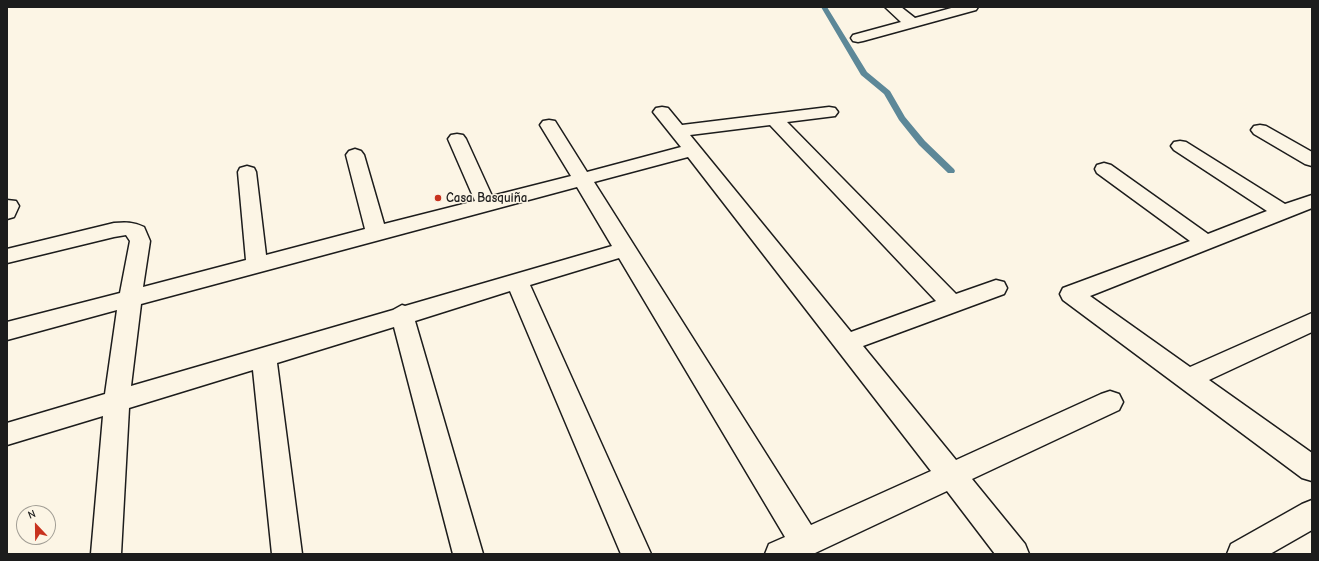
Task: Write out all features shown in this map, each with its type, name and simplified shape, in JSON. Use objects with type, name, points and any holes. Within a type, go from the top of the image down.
[{"type":"street","points":[[892,7],[912,23]]},
{"type":"street","points":[[858,38],[971,7]]},
{"type":"street","points":[[662,112],[1014,554]]},
{"type":"street","points":[[676,131],[829,112]]},
{"type":"street","points":[[774,119],[952,304]]},
{"type":"street","points":[[550,125],[805,543]]},
{"type":"street","points":[[1260,130],[1312,160]]},
{"type":"street","points":[[457,139],[486,204]]},
{"type":"street","points":[[1180,146],[1283,212]]},
{"type":"street","points":[[7,331],[692,150]]},
{"type":"street","points":[[355,155],[377,234]]},
{"type":"street","points":[[1104,169],[1206,243]]},
{"type":"street","points":[[247,172],[256,266]]},
{"type":"street","points":[[1312,200],[1206,243],[1071,294],[1312,469]]},
{"type":"street","points":[[7,256],[114,230],[129,228],[137,232],[140,241],[130,298],[117,401],[106,554]]},
{"type":"street","points":[[7,434],[625,248]]},
{"type":"street","points":[[517,281],[636,554]]},
{"type":"street","points":[[846,343],[996,288]]},
{"type":"street","points":[[402,314],[468,554]]},
{"type":"street","points":[[1188,379],[1312,322]]},
{"type":"street","points":[[264,357],[287,554]]},
{"type":"street","points":[[780,554],[1110,402]]},
{"type":"street","points":[[1242,554],[1312,514]]},
{"type":"waterway","points":[[824,7],[864,73],[887,93],[902,118],[922,143],[951,171]]},
{"type":"place","name":"Casa Basquiña","points":[[438,198]]}]
